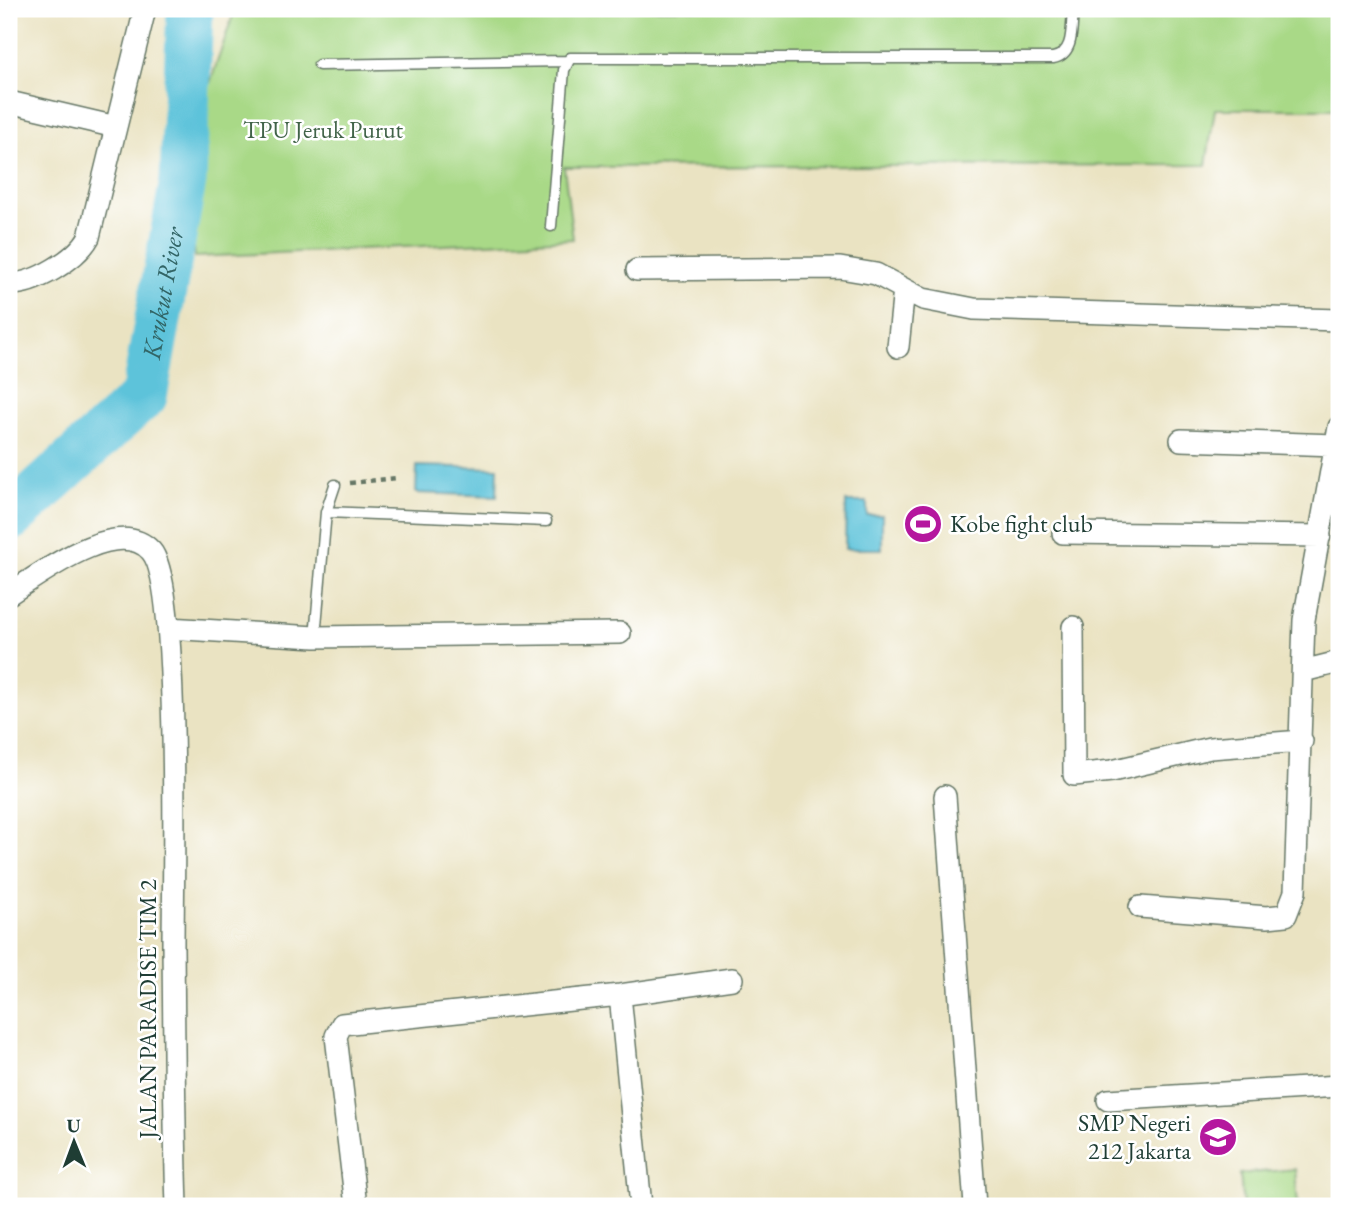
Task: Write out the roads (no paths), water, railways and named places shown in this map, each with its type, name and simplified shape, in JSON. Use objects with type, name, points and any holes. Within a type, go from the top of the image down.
[{"type":"street","points":[[9,284],[32,279],[84,246],[145,9]]},
{"type":"street","points":[[9,102],[116,127]]},
{"type":"street","points":[[637,270],[840,268],[876,274],[923,299],[974,309],[1339,320]]},
{"type":"street","points":[[898,347],[904,289]]},
{"type":"street","points":[[1140,907],[1267,917],[1286,915],[1295,892],[1303,741],[1305,607],[1338,436],[1181,440]]},
{"type":"street","points":[[1063,533],[1320,536]]},
{"type":"street","name":"JALAN PARADISE TIM 2","points":[[9,594],[88,547],[113,538],[134,541],[150,549],[159,564],[167,628],[173,812],[177,1206]]},
{"type":"street","points":[[1073,627],[1074,775],[1112,771],[1210,748],[1303,741]]},
{"type":"street","points":[[167,628],[315,637],[620,633]]},
{"type":"street","points":[[1303,671],[1339,662]]},
{"type":"street","points":[[945,796],[975,1206]]},
{"type":"street","points":[[356,1206],[336,1036],[339,1027],[345,1023],[620,995],[732,979]]},
{"type":"street","points":[[620,995],[641,1206]]},
{"type":"street","points":[[1108,1100],[1339,1086]]},
{"type":"lane","points":[[319,65],[567,61],[574,57],[1053,58],[1064,55],[1068,50],[1073,9]]},
{"type":"lane","points":[[551,226],[567,61]]},
{"type":"lane","points":[[315,637],[326,512],[335,485]]},
{"type":"lane","points":[[326,512],[545,521]]},
{"type":"water","points":[[417,466],[498,468],[497,496],[416,493]]},
{"type":"water","points":[[846,502],[867,502],[867,515],[882,515],[882,549],[845,549]]},
{"type":"waterway","name":"Krukut River","points":[[9,519],[144,396],[183,181],[190,9]]},
{"type":"place","name":"Kobe fight club","points":[[923,524]]},
{"type":"place","name":"SMP Negeri 212 Jakarta","points":[[1218,1137]]},
{"type":"park label","name":"TPU Jeruk Purut","points":[[323,130]]}]
